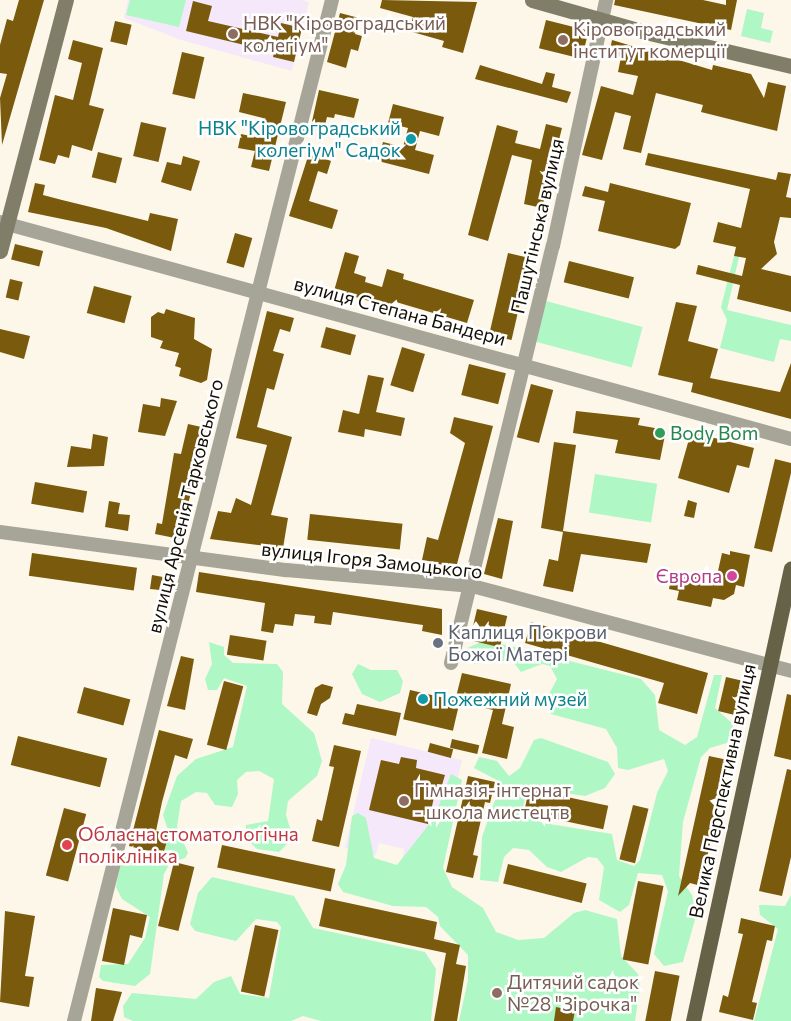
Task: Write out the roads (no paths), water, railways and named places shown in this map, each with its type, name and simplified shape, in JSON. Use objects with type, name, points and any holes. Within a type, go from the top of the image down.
[{"type":"main road","points":[[0,251],[4,222],[66,0]]},
{"type":"main road","points":[[532,0],[602,20],[791,66]]},
{"type":"main road","name":"Велика Перспективна вулиця","points":[[693,1021],[791,569]]},
{"type":"street","name":"вулиця Арсенія Тарковського","points":[[74,1021],[332,0]]},
{"type":"street","name":"Пашутінська вулиця","points":[[451,663],[472,586],[606,0]]},
{"type":"street","name":"вулиця Степана Бандери","points":[[4,222],[259,294],[524,363],[791,439]]},
{"type":"street","name":"вулиця Ігоря Замоцького","points":[[0,532],[191,558],[472,586],[791,672]]},
{"type":"place","name":"НВК \"Кіровоградський колегіум\"","points":[[233,34]]},
{"type":"place","name":"Кіровоградський інститут комерції","points":[[563,40]]},
{"type":"place","name":"НВК \"Кіровоградський колегіум\" Садок","points":[[411,139]]},
{"type":"place","name":"Body Bom","points":[[660,433]]},
{"type":"place","name":"Європа","points":[[732,576]]},
{"type":"place","name":"Каплиця Покрови Божої Матері","points":[[438,643]]},
{"type":"place","name":"Пожежний музей","points":[[423,699]]},
{"type":"place","name":"Гімназія-інтернат - школа мистецтв","points":[[404,801]]},
{"type":"place","name":"Обласна стоматологічна поліклініка","points":[[67,845]]},
{"type":"place","name":"Дитячий садок №28 \"Зірочка\"","points":[[497,993]]}]
